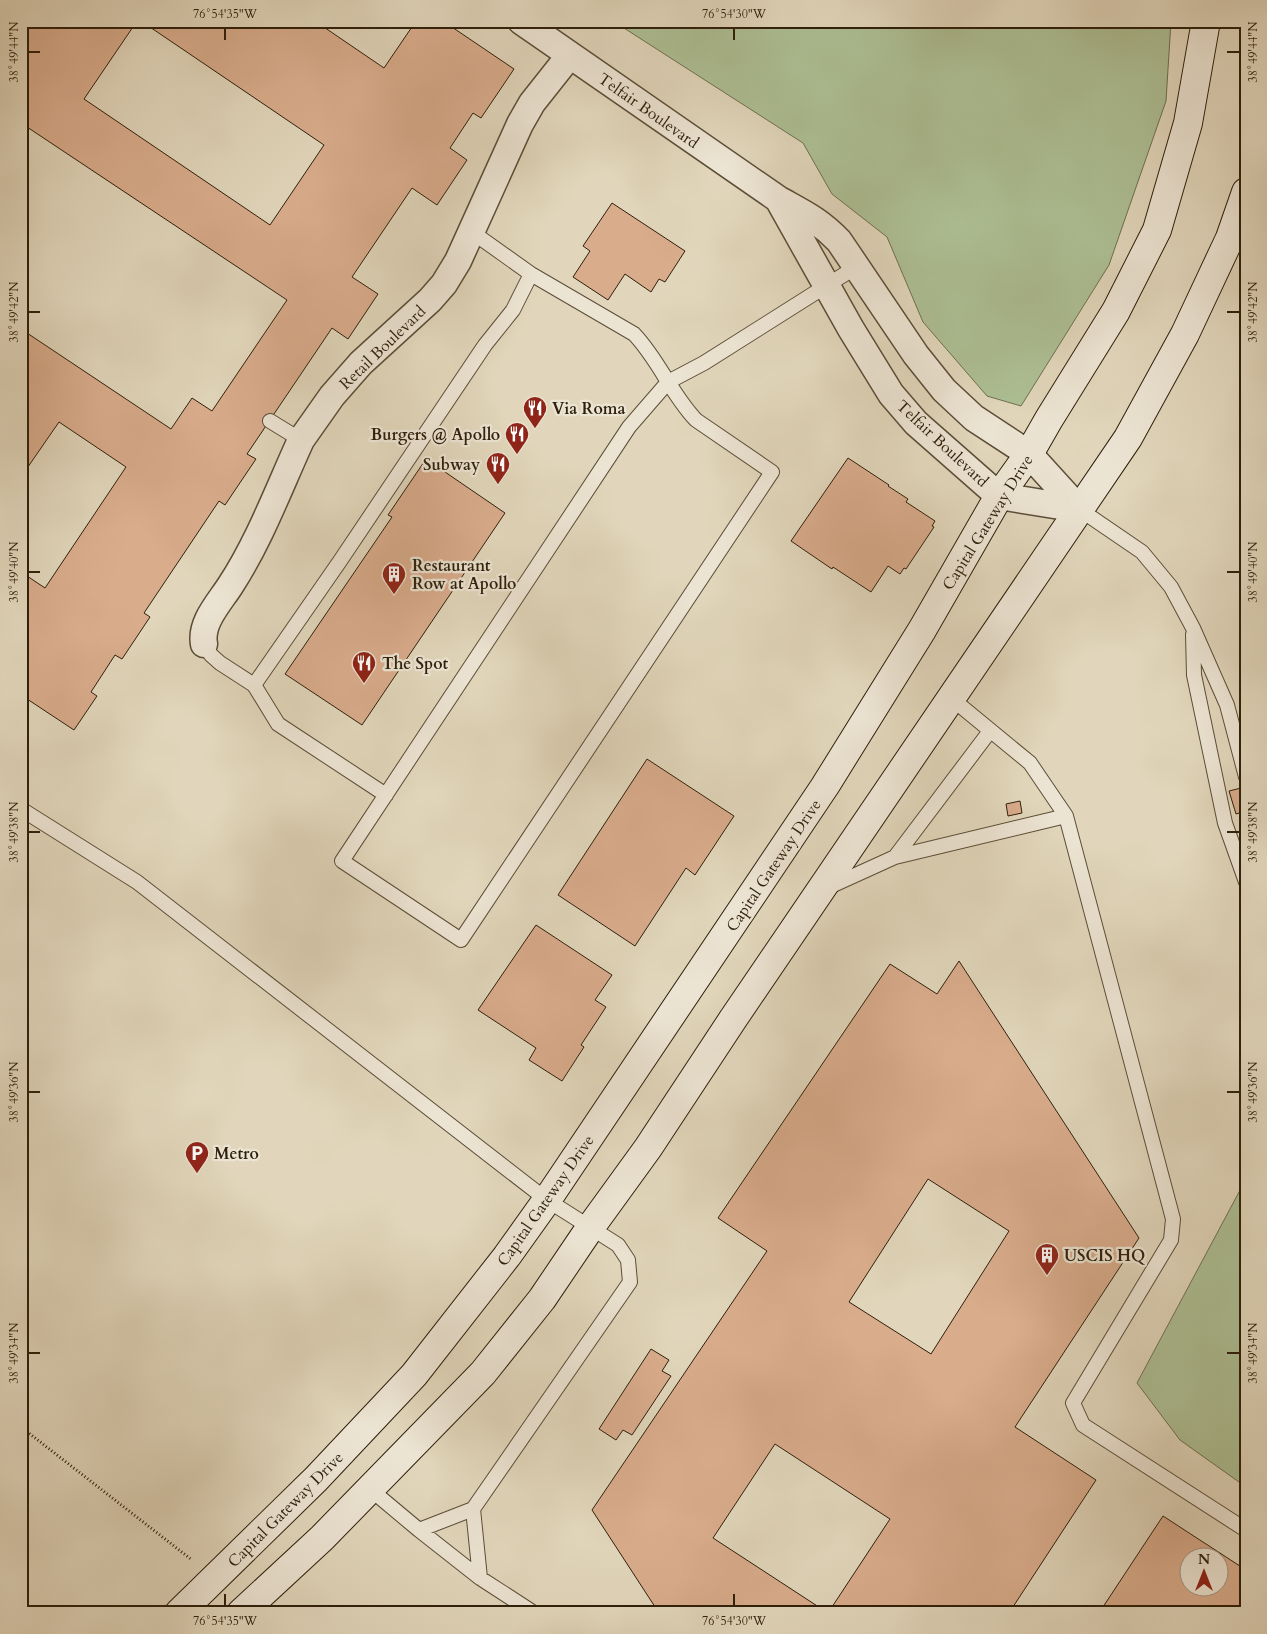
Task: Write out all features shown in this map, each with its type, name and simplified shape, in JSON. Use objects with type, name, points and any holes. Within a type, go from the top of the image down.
[{"type":"street","name":"Telfair Boulevard","points":[[521,21],[778,200],[807,214],[826,227],[839,241],[916,354],[944,390],[974,418],[1029,454],[1080,509]]},
{"type":"street","name":"Capital Gateway Drive","points":[[187,1606],[316,1479],[414,1375],[507,1256],[547,1200],[825,786],[922,630],[999,496],[1029,454],[1116,312],[1157,230],[1188,123],[1206,21]]},
{"type":"street","name":"Retail Boulevard","points":[[204,644],[203,637],[210,617],[236,577],[255,542],[301,440],[332,396],[361,363],[430,300],[444,284],[472,232],[520,124],[532,104],[570,55]]},
{"type":"street","points":[[241,1613],[322,1538],[483,1373],[542,1299],[590,1228],[648,1148],[733,1019],[1128,438],[1185,334],[1230,238],[1246,192]]},
{"type":"street","name":"Telfair Boulevard","points":[[778,200],[851,329],[892,394],[916,423],[999,496],[1080,509]]},
{"type":"lane","points":[[472,232],[531,274],[634,334],[647,348],[668,382],[687,411],[696,420],[772,472],[461,940],[342,861],[629,427],[668,382],[827,287],[856,267]]},
{"type":"lane","points":[[254,685],[486,345],[513,310],[531,274]]},
{"type":"lane","points":[[270,421],[301,440]]},
{"type":"lane","points":[[1080,509],[1142,552],[1171,587],[1193,628],[1228,705],[1246,777]]},
{"type":"lane","points":[[1193,628],[1194,675],[1225,824],[1246,882]]},
{"type":"lane","points":[[204,644],[211,655],[220,663],[254,685],[278,724],[386,795]]},
{"type":"lane","points":[[951,698],[1030,762],[1066,816],[1172,1219],[1171,1240],[1073,1403],[1083,1425],[1246,1530]]},
{"type":"lane","points":[[895,857],[990,731]]},
{"type":"lane","points":[[21,809],[137,882],[547,1200],[618,1245],[628,1260],[630,1282],[473,1509],[419,1530]]},
{"type":"lane","points":[[822,890],[895,857],[1066,816]]},
{"type":"lane","points":[[370,1489],[480,1578],[534,1613]]},
{"type":"lane","points":[[473,1509],[480,1578]]},
{"type":"path","points":[[21,1427],[215,1578]]},
{"type":"green space","points":[[613,21],[1171,21],[1166,101],[1109,265],[1021,406],[987,396],[923,322],[887,237],[832,194],[803,143]]},
{"type":"green space","points":[[1246,1179],[1246,1487],[1180,1440],[1137,1383]]},
{"type":"building","points":[[21,21],[137,21],[84,99],[270,225],[324,145],[141,21],[315,21],[384,68],[416,21],[443,21],[514,69],[481,118],[473,113],[450,148],[467,160],[437,205],[412,188],[352,277],[378,294],[348,339],[332,328],[247,454],[256,459],[225,505],[219,501],[144,613],[150,617],[122,659],[115,655],[91,692],[97,696],[74,730],[21,695],[21,572],[45,588],[126,467],[59,422],[21,477],[21,329],[171,429],[192,398],[212,411],[287,300],[21,123]]},
{"type":"building","points":[[612,203],[685,251],[665,282],[659,279],[651,292],[625,274],[608,300],[573,277],[590,251],[583,246]]},
{"type":"building","points":[[848,458],[889,485],[908,499],[906,502],[935,521],[932,526],[934,527],[906,569],[904,568],[900,574],[888,566],[871,592],[833,567],[832,569],[791,541]]},
{"type":"building","name":"Restaurant Row at Apollo","points":[[426,459],[505,513],[362,725],[285,674],[392,517],[388,515]]},
{"type":"building","points":[[647,759],[734,816],[695,875],[686,868],[635,946],[558,895]]},
{"type":"building","points":[[1241,788],[1246,811],[1236,814],[1229,791]]},
{"type":"building","points":[[1020,801],[1022,813],[1008,816],[1006,804]]},
{"type":"building","points":[[536,925],[612,975],[595,1000],[606,1007],[581,1045],[584,1047],[562,1081],[529,1060],[536,1048],[478,1010]]},
{"type":"building","name":"USCIS HQ","points":[[959,961],[1139,1238],[1015,1427],[1096,1480],[1009,1613],[828,1613],[659,1613],[592,1510],[767,1251],[718,1218],[890,964],[937,994]],"holes":[[[928,1179],[1009,1231],[931,1354],[849,1302]],[[775,1444],[890,1519],[828,1613],[713,1538]]]},
{"type":"building","points":[[651,1349],[669,1360],[662,1371],[671,1376],[632,1435],[623,1430],[616,1440],[599,1429]]},
{"type":"building","points":[[1163,1516],[1209,1546],[1180,1546],[1180,1596],[1230,1596],[1230,1560],[1246,1570],[1246,1613],[1099,1613]]},
{"type":"place","name":"Via Roma","points":[[535,429]]},
{"type":"place","name":"Burgers @ Apollo","points":[[517,455]]},
{"type":"place","name":"Subway","points":[[498,485]]},
{"type":"place","name":"Restaurant Row at Apollo","points":[[394,595]]},
{"type":"place","name":"The Spot","points":[[364,684]]},
{"type":"place","name":"Metro","points":[[197,1174]]},
{"type":"place","name":"USCIS HQ","points":[[1047,1276]]}]
